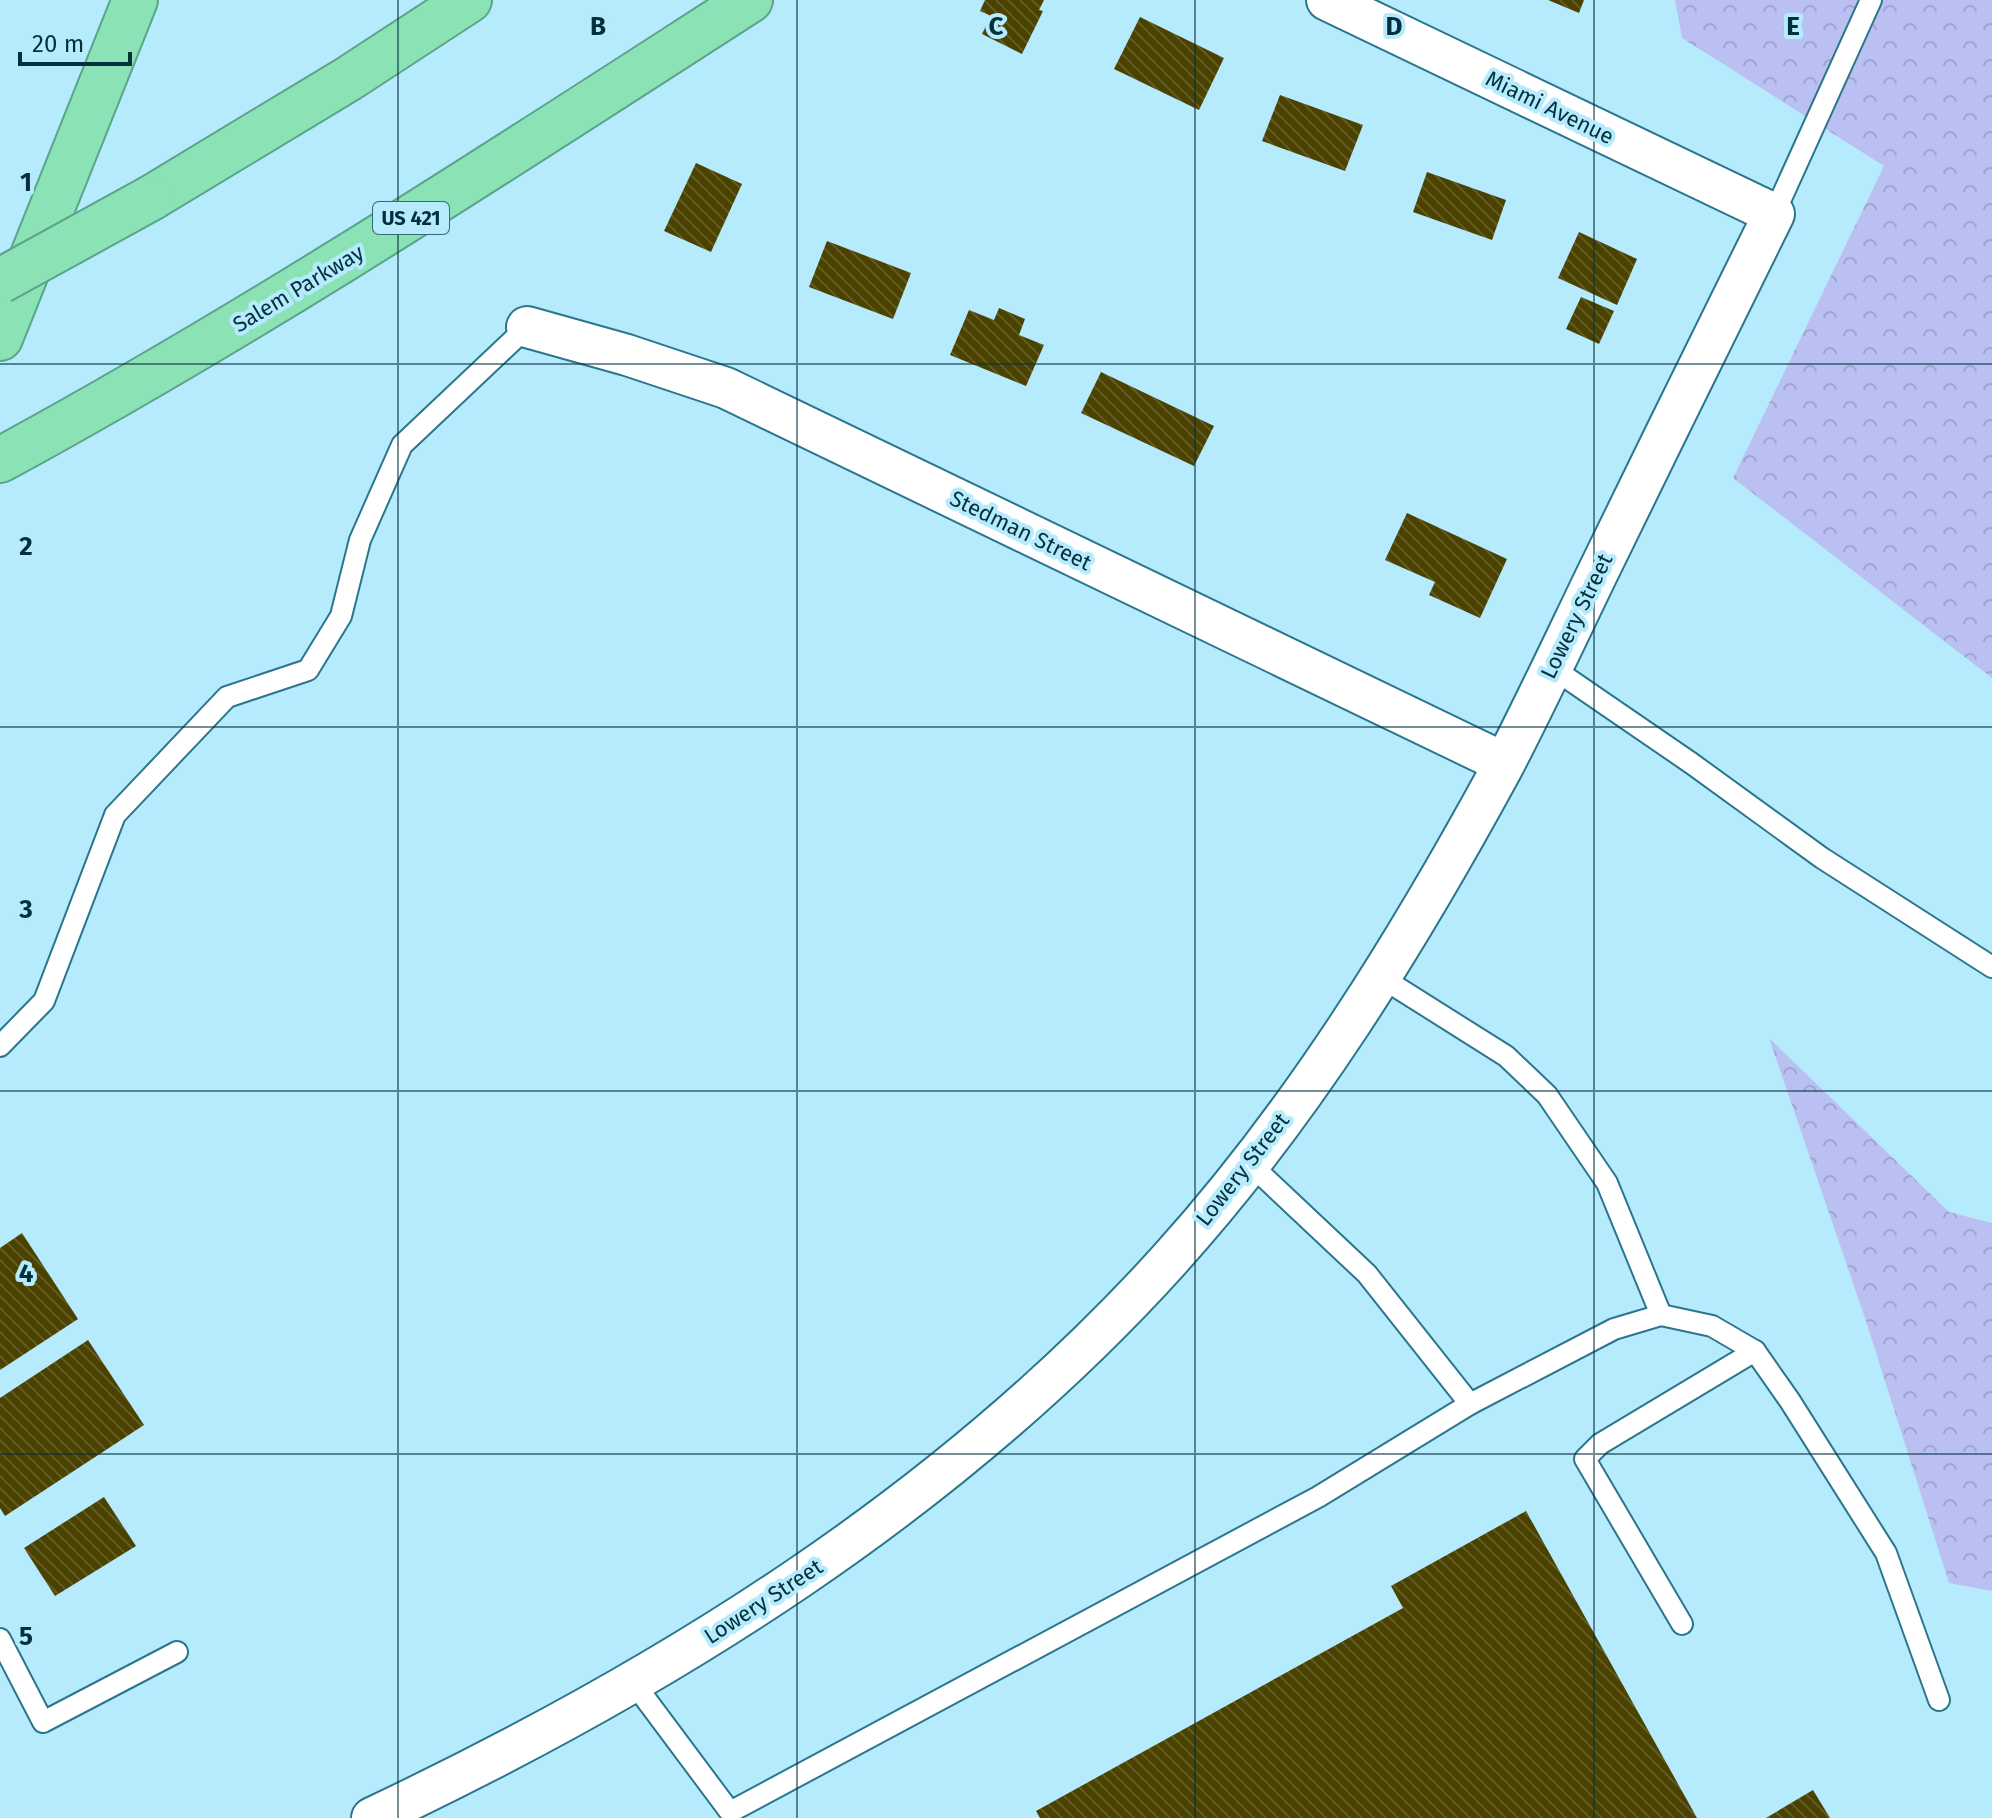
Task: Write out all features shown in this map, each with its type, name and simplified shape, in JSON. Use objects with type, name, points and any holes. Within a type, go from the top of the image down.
[{"type":"highway","points":[[0,338],[135,0]]},
{"type":"highway","points":[[0,281],[151,198],[348,79],[469,0]]},
{"type":"highway","name":"Salem Parkway","points":[[0,460],[323,273],[750,0]]},
{"type":"street","name":"Miami Avenue","points":[[1327,0],[1774,214]]},
{"type":"street","name":"Lowery Street","points":[[372,1818],[464,1775],[593,1707],[708,1637],[838,1551],[960,1458],[1072,1361],[1170,1259],[1249,1163],[1337,1042],[1504,763],[1774,214]]},
{"type":"street","name":"Stedman Street","points":[[527,327],[627,355],[726,388],[1504,763]]},
{"type":"lane","points":[[1774,214],[1871,0]]},
{"type":"lane","points":[[0,1046],[44,1001],[115,815],[227,697],[308,670],[341,616],[360,540],[402,445],[527,327]]},
{"type":"lane","points":[[1551,667],[1822,858],[1992,967]]},
{"type":"lane","points":[[1379,976],[1506,1056],[1547,1095],[1607,1183],[1661,1315]]},
{"type":"lane","points":[[1249,1163],[1367,1274],[1470,1404]]},
{"type":"lane","points":[[633,1682],[726,1815],[1318,1497],[1470,1404],[1614,1329],[1661,1315],[1712,1326],[1755,1351],[1886,1553],[1939,1700]]},
{"type":"lane","points":[[1682,1624],[1585,1459],[1600,1444],[1755,1351]]},
{"type":"lane","points":[[0,1639],[43,1722],[177,1652]]},
{"type":"green space","points":[[1675,0],[1992,0],[1992,678],[1733,478],[1884,166],[1682,38]]},
{"type":"green space","points":[[1769,1038],[1949,1212],[1992,1223],[1992,1591],[1949,1583],[1865,1318]]},
{"type":"building","points":[[985,0],[1044,0],[1039,10],[1043,11],[1022,54],[982,34],[991,16],[980,11]]},
{"type":"building","points":[[1548,0],[1584,0],[1579,13]]},
{"type":"building","points":[[1140,17],[1224,58],[1199,110],[1114,69]]},
{"type":"building","points":[[1280,95],[1363,125],[1345,171],[1262,141]]},
{"type":"building","points":[[696,163],[742,184],[711,252],[664,231]]},
{"type":"building","points":[[1427,172],[1506,200],[1492,240],[1413,212]]},
{"type":"building","points":[[1579,232],[1637,259],[1617,305],[1558,278]]},
{"type":"building","points":[[827,241],[911,273],[893,319],[809,287]]},
{"type":"building","points":[[1581,297],[1614,311],[1599,344],[1566,329]]},
{"type":"building","points":[[999,308],[1025,319],[1019,335],[1044,345],[1026,386],[950,355],[969,310],[994,320]]},
{"type":"building","points":[[1101,372],[1214,426],[1194,466],[1081,413]]},
{"type":"building","points":[[1407,513],[1507,559],[1480,618],[1429,595],[1435,582],[1385,560]]},
{"type":"building","points":[[22,1233],[78,1319],[0,1370],[0,1248]]},
{"type":"building","points":[[88,1340],[144,1425],[5,1516],[0,1508],[0,1398]]},
{"type":"building","points":[[104,1497],[136,1546],[55,1596],[24,1548]]},
{"type":"building","points":[[1526,1511],[1697,1818],[1040,1818],[1036,1811],[1403,1608],[1391,1586]]},
{"type":"building","points":[[1813,1790],[1830,1818],[1766,1818]]}]
